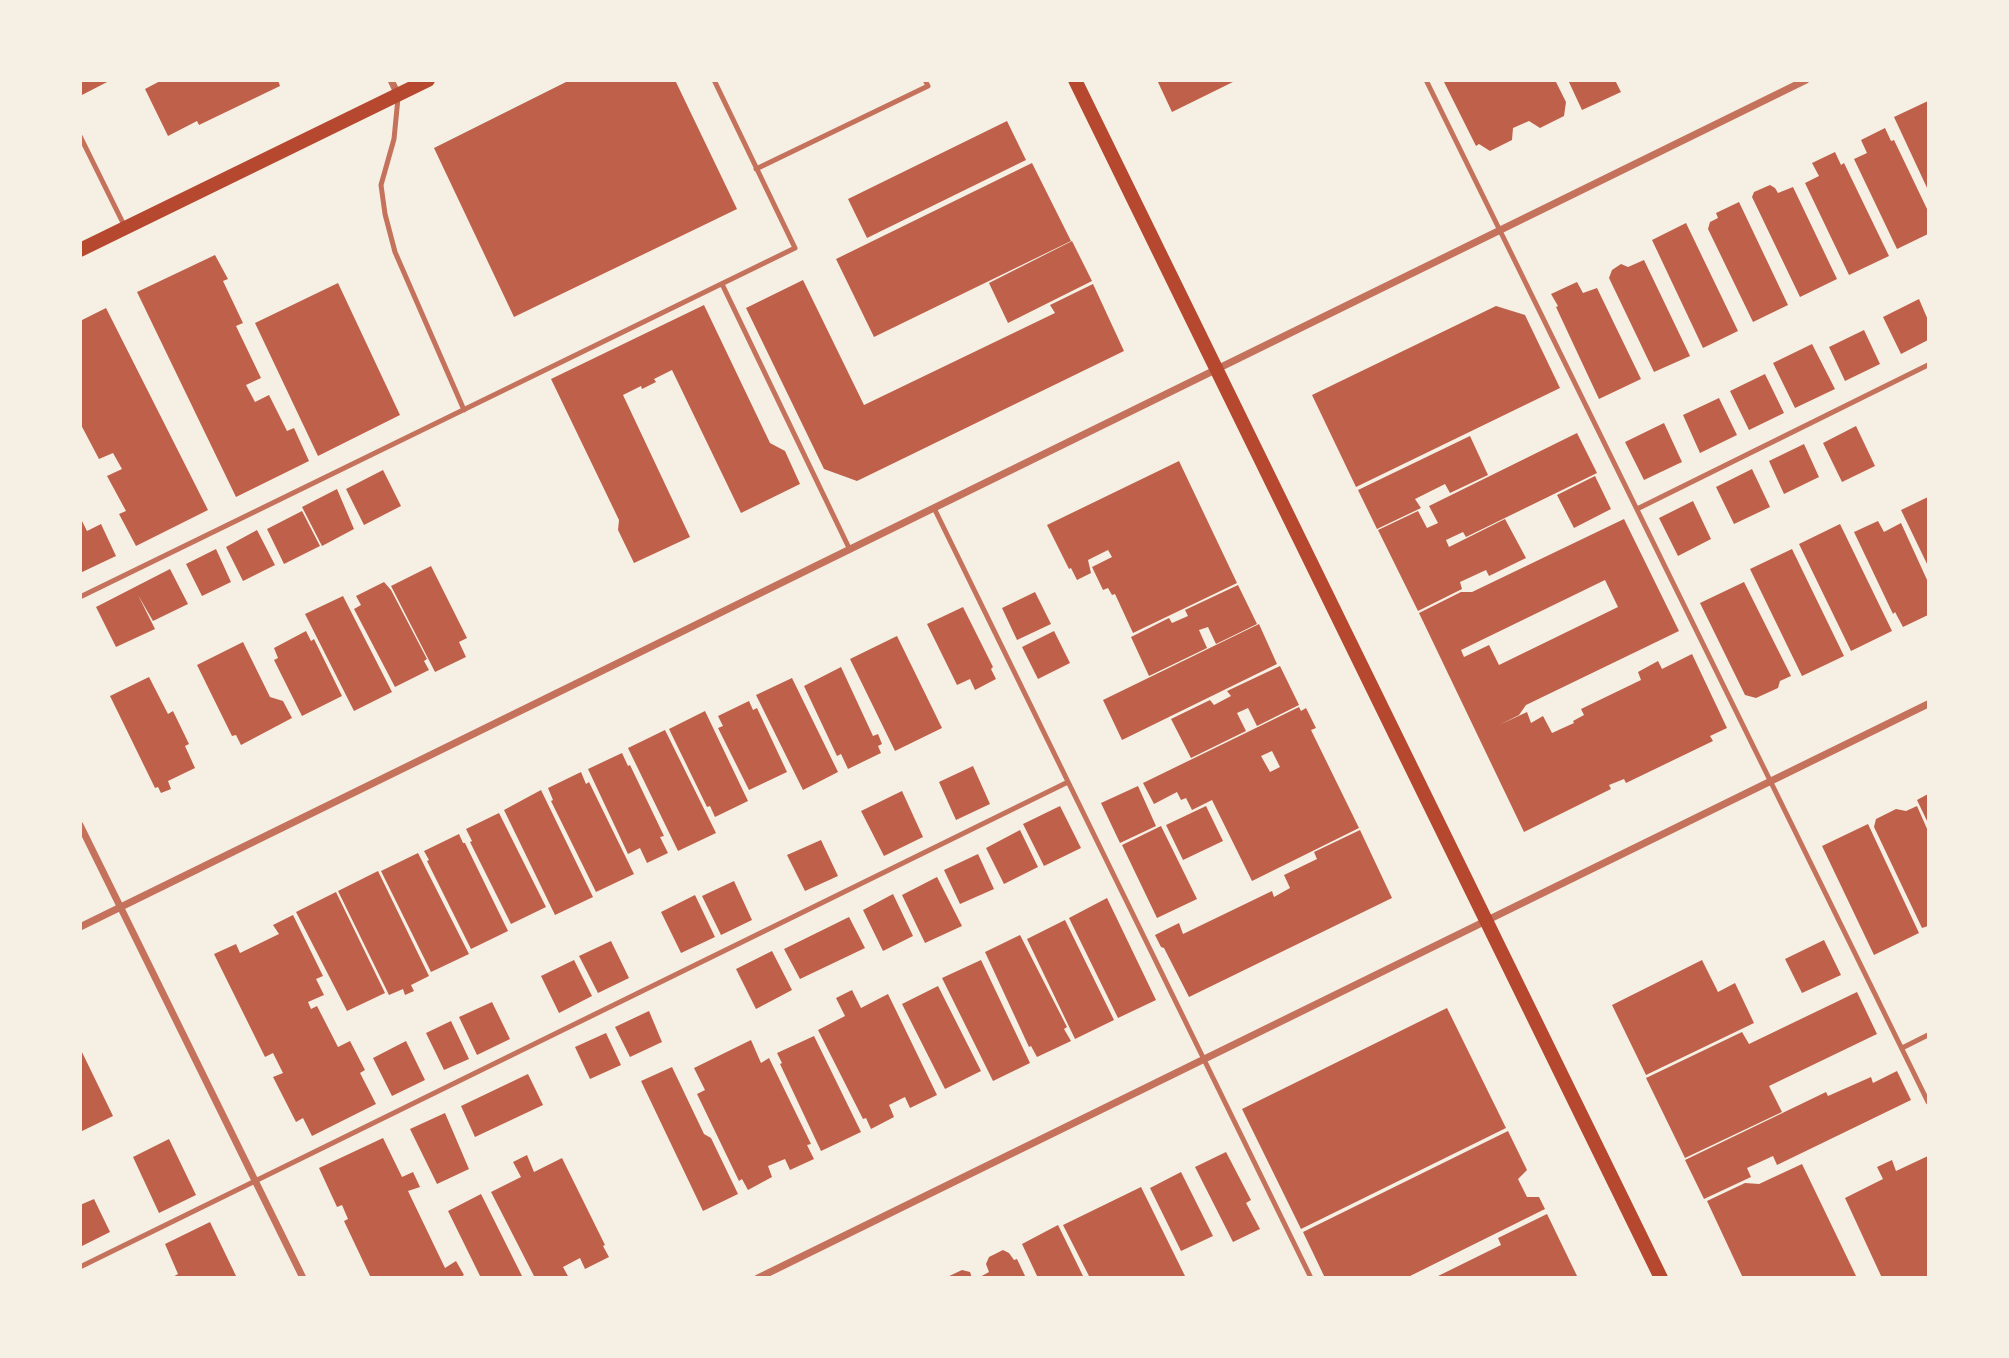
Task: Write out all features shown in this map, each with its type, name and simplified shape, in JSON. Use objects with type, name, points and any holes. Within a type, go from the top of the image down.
[{"type":"main road","points":[[80,250],[428,80]]},
{"type":"main road","points":[[1075,80],[1661,1278]]},
{"type":"street","points":[[391,80],[398,95]]},
{"type":"street","points":[[80,927],[1806,80]]},
{"type":"street","points":[[758,1278],[1928,704]]},
{"type":"street","points":[[80,825],[303,1278]]},
{"type":"lane","points":[[80,597],[795,248],[713,80]]},
{"type":"lane","points":[[756,169],[928,86],[925,80]]},
{"type":"lane","points":[[1426,80],[1928,1102]]},
{"type":"lane","points":[[398,95],[394,139],[381,185],[385,214],[395,251],[464,410]]},
{"type":"lane","points":[[80,136],[126,228]]},
{"type":"lane","points":[[722,284],[850,550]]},
{"type":"lane","points":[[1637,509],[1928,365]]},
{"type":"lane","points":[[934,508],[1311,1278]]},
{"type":"lane","points":[[80,1267],[1068,782]]},
{"type":"lane","points":[[1902,1048],[1928,1035]]},
{"type":"building","points":[[80,80],[111,80],[80,96]]},
{"type":"building","points":[[162,80],[278,80],[280,86],[199,125],[197,121],[168,136],[145,89]]},
{"type":"building","points":[[570,80],[675,80],[737,209],[514,317],[434,148]]},
{"type":"building","points":[[1157,80],[1237,80],[1172,112]]},
{"type":"building","points":[[1443,80],[1555,80],[1566,102],[1564,116],[1540,128],[1529,121],[1513,128],[1512,140],[1490,151],[1479,144],[1476,146]]},
{"type":"building","points":[[1568,80],[1615,80],[1621,92],[1582,110]]},
{"type":"building","points":[[1928,101],[1928,190],[1894,117]]},
{"type":"building","points":[[1007,121],[1026,160],[867,238],[848,199]]},
{"type":"building","points":[[1885,128],[1891,141],[1894,140],[1928,211],[1928,234],[1897,249],[1854,159],[1867,153],[1861,140]]},
{"type":"building","points":[[1835,152],[1841,165],[1844,163],[1889,256],[1849,275],[1805,183],[1819,176],[1812,163]]},
{"type":"building","points":[[1032,163],[1071,241],[874,337],[836,259]]},
{"type":"building","points":[[1770,185],[1778,193],[1793,187],[1837,279],[1800,297],[1752,197],[1754,192]]},
{"type":"building","points":[[1739,202],[1788,305],[1753,322],[1708,229],[1710,222],[1718,218],[1716,213]]},
{"type":"building","points":[[1686,223],[1738,331],[1703,348],[1652,240]]},
{"type":"building","points":[[1072,241],[1092,281],[1008,323],[989,283]]},
{"type":"building","points":[[215,255],[228,279],[223,281],[243,323],[236,326],[261,378],[246,385],[255,402],[269,395],[287,431],[294,428],[309,461],[236,497],[137,292]]},
{"type":"building","points":[[1644,260],[1690,356],[1654,372],[1609,278],[1612,270],[1621,264],[1628,267]]},
{"type":"building","points":[[803,280],[864,405],[1055,313],[1050,305],[1093,284],[1124,351],[857,481],[824,469],[746,308]]},
{"type":"building","points":[[1577,282],[1583,293],[1597,288],[1641,379],[1599,399],[1551,294]]},
{"type":"building","points":[[338,283],[400,415],[318,456],[255,323]]},
{"type":"building","points":[[1919,299],[1928,320],[1928,340],[1901,354],[1883,317]]},
{"type":"building","points":[[704,305],[770,443],[785,451],[800,484],[741,513],[672,370],[654,379],[656,382],[623,395],[690,537],[634,563],[618,530],[619,520],[551,379]]},
{"type":"building","points":[[1496,306],[1525,315],[1560,388],[1356,487],[1312,395]]},
{"type":"building","points":[[106,308],[208,510],[136,546],[119,514],[126,511],[107,476],[122,469],[113,453],[99,459],[80,423],[80,321]]},
{"type":"building","points":[[1864,330],[1880,364],[1845,381],[1829,347]]},
{"type":"building","points":[[1812,344],[1835,389],[1795,408],[1773,363]]},
{"type":"building","points":[[1765,374],[1784,413],[1749,430],[1730,391]]},
{"type":"building","points":[[1719,398],[1737,435],[1700,453],[1683,415]]},
{"type":"building","points":[[1664,423],[1682,462],[1644,480],[1625,442]]},
{"type":"building","points":[[1856,426],[1875,466],[1842,482],[1823,443]]},
{"type":"building","points":[[1577,433],[1597,473],[1466,537],[1463,532],[1446,540],[1449,547],[1505,519],[1526,558],[1489,576],[1486,570],[1460,582],[1462,589],[1418,611],[1378,530],[1418,511],[1427,528],[1438,523],[1429,506]]},
{"type":"building","points":[[1470,436],[1488,475],[1450,493],[1445,484],[1415,499],[1421,508],[1377,529],[1358,490]]},
{"type":"building","points":[[1804,444],[1819,477],[1784,494],[1769,461]]},
{"type":"building","points":[[1179,461],[1237,583],[1133,633],[1115,594],[1112,595],[1108,588],[1103,590],[1092,567],[1112,557],[1108,550],[1088,560],[1091,573],[1077,580],[1047,525]]},
{"type":"building","points":[[1752,469],[1770,507],[1734,524],[1716,487]]},
{"type":"building","points":[[383,470],[401,506],[364,525],[346,489]]},
{"type":"building","points":[[1595,476],[1611,509],[1574,528],[1557,495]]},
{"type":"building","points":[[337,489],[354,529],[322,546],[302,507]]},
{"type":"building","points":[[1928,497],[1928,566],[1901,510]]},
{"type":"building","points":[[1693,501],[1711,539],[1678,556],[1659,518]]},
{"type":"building","points":[[302,511],[320,546],[284,564],[267,529]]},
{"type":"building","points":[[80,517],[87,531],[101,524],[116,556],[80,573]]},
{"type":"building","points":[[1624,519],[1679,631],[1526,705],[1519,715],[1499,725],[1527,712],[1531,723],[1543,716],[1552,733],[1584,715],[1581,709],[1641,680],[1638,672],[1658,661],[1662,669],[1692,654],[1727,728],[1710,736],[1713,741],[1626,783],[1624,779],[1609,785],[1611,789],[1524,832],[1419,613],[1461,592],[1472,592]],"holes":[[[1605,580],[1618,607],[1499,665],[1489,645],[1464,657],[1461,650]]]},
{"type":"building","points":[[1878,521],[1884,532],[1901,523],[1928,582],[1928,615],[1903,627],[1895,612],[1893,614],[1854,532]]},
{"type":"building","points":[[1840,524],[1892,631],[1851,651],[1799,544]]},
{"type":"building","points":[[257,530],[275,565],[243,581],[226,547]]},
{"type":"building","points":[[216,549],[231,582],[202,596],[186,564]]},
{"type":"building","points":[[1792,549],[1844,656],[1802,676],[1750,569]]},
{"type":"building","points":[[431,566],[467,638],[459,642],[466,657],[435,672],[391,586]]},
{"type":"building","points":[[170,569],[188,604],[153,621],[138,595],[155,629],[116,647],[96,607]]},
{"type":"building","points":[[384,582],[391,590],[427,659],[424,661],[429,670],[395,687],[354,609],[361,605],[356,596]]},
{"type":"building","points":[[1744,582],[1791,676],[1780,681],[1778,688],[1756,698],[1745,695],[1700,603]]},
{"type":"building","points":[[1238,585],[1257,624],[1216,644],[1208,627],[1199,630],[1207,648],[1149,676],[1131,637],[1169,618],[1172,623],[1188,616],[1185,610]]},
{"type":"building","points":[[1035,592],[1051,624],[1017,640],[1002,608]]},
{"type":"building","points":[[343,596],[392,692],[354,711],[305,614]]},
{"type":"building","points":[[963,607],[993,667],[991,669],[996,679],[975,690],[970,679],[957,685],[927,624]]},
{"type":"building","points":[[1259,624],[1277,664],[1122,740],[1103,700]]},
{"type":"building","points":[[306,631],[311,641],[314,639],[342,696],[302,716],[274,660],[278,658],[274,648]]},
{"type":"building","points":[[1054,631],[1070,663],[1038,679],[1022,647]]},
{"type":"building","points":[[897,636],[942,728],[895,751],[850,659]]},
{"type":"building","points":[[243,642],[270,697],[283,701],[292,718],[241,745],[236,735],[232,736],[197,665]]},
{"type":"building","points":[[1280,666],[1299,705],[1257,726],[1248,708],[1237,713],[1246,731],[1191,758],[1171,719],[1210,700],[1214,705],[1231,696],[1227,691]]},
{"type":"building","points":[[841,667],[873,736],[878,734],[882,744],[878,746],[881,753],[848,769],[841,754],[837,756],[804,686]]},
{"type":"building","points":[[149,677],[168,714],[173,711],[189,744],[185,746],[195,768],[168,781],[171,789],[161,793],[158,787],[155,788],[110,696]]},
{"type":"building","points":[[792,678],[838,772],[803,790],[756,695]]},
{"type":"building","points":[[749,701],[753,710],[757,708],[787,772],[749,790],[718,728],[723,726],[718,716]]},
{"type":"building","points":[[1299,707],[1301,711],[1306,708],[1316,728],[1311,730],[1359,828],[1252,881],[1212,800],[1192,810],[1186,798],[1181,800],[1177,792],[1154,804],[1143,783]],"holes":[[[1272,751],[1280,767],[1270,772],[1261,756]]]},
{"type":"building","points":[[705,711],[748,801],[715,817],[710,806],[707,807],[669,729]]},
{"type":"building","points":[[665,730],[716,833],[678,851],[628,748]]},
{"type":"building","points":[[622,753],[664,836],[660,837],[668,853],[647,863],[640,848],[628,854],[588,769]]},
{"type":"building","points":[[973,766],[990,804],[956,820],[939,782]]},
{"type":"building","points":[[581,772],[586,784],[589,782],[634,874],[596,892],[551,801],[553,800],[548,788]]},
{"type":"building","points":[[1138,786],[1156,826],[1120,843],[1101,803]]},
{"type":"building","points":[[541,790],[593,897],[555,915],[504,810]]},
{"type":"building","points":[[902,791],[923,837],[884,856],[861,811]]},
{"type":"building","points":[[1928,794],[1928,823],[1917,800]]},
{"type":"building","points":[[1060,806],[1081,848],[1044,866],[1023,824]]},
{"type":"building","points":[[1206,806],[1223,841],[1183,860],[1166,825]]},
{"type":"building","points":[[1917,806],[1928,831],[1928,926],[1922,928],[1874,827],[1876,819],[1896,809],[1906,811]]},
{"type":"building","points":[[499,813],[546,907],[511,924],[466,829]]},
{"type":"building","points":[[1868,824],[1919,933],[1874,955],[1822,846]]},
{"type":"building","points":[[1161,826],[1197,899],[1157,918],[1122,845]]},
{"type":"building","points":[[1020,830],[1038,867],[1004,884],[986,848]]},
{"type":"building","points":[[1360,830],[1392,898],[1189,997],[1155,935],[1179,923],[1183,934],[1272,891],[1274,897],[1290,888],[1284,875],[1317,859],[1314,852]]},
{"type":"building","points":[[459,834],[508,931],[471,949],[424,851]]},
{"type":"building","points":[[821,840],[838,876],[805,891],[787,855]]},
{"type":"building","points":[[418,853],[469,954],[431,972],[381,871]]},
{"type":"building","points":[[978,854],[994,889],[960,904],[944,870]]},
{"type":"building","points":[[378,871],[429,976],[411,985],[414,991],[405,995],[403,989],[389,995],[338,891]]},
{"type":"building","points":[[937,877],[962,926],[925,943],[902,895]]},
{"type":"building","points":[[734,881],[752,920],[721,935],[702,896]]},
{"type":"building","points":[[336,892],[385,993],[347,1011],[296,912]]},
{"type":"building","points":[[893,894],[913,936],[883,951],[863,910]]},
{"type":"building","points":[[695,895],[715,937],[681,953],[661,912]]},
{"type":"building","points":[[1107,898],[1156,1000],[1118,1018],[1069,918]]},
{"type":"building","points":[[293,915],[323,976],[316,979],[324,995],[308,1002],[311,1009],[317,1006],[338,1047],[350,1041],[365,1070],[360,1073],[376,1104],[312,1136],[303,1118],[296,1122],[273,1077],[283,1073],[273,1053],[265,1057],[214,954],[236,944],[240,953],[279,934],[273,925]]},
{"type":"building","points":[[849,917],[865,948],[800,979],[784,949]]},
{"type":"building","points":[[1065,920],[1114,1020],[1075,1039],[1027,939]]},
{"type":"building","points":[[1020,935],[1067,1027],[1064,1029],[1071,1041],[1037,1057],[1031,1046],[1029,1047],[985,952]]},
{"type":"building","points":[[1824,940],[1841,975],[1802,993],[1785,959]]},
{"type":"building","points":[[611,941],[629,978],[598,993],[579,956]]},
{"type":"building","points":[[772,951],[792,990],[756,1009],[736,969]]},
{"type":"building","points":[[574,960],[592,996],[559,1013],[541,976]]},
{"type":"building","points":[[981,960],[1030,1063],[993,1081],[942,978]]},
{"type":"building","points":[[1702,960],[1718,992],[1735,983],[1754,1023],[1646,1075],[1612,1005]]},
{"type":"building","points":[[938,986],[981,1071],[945,1089],[902,1004]]},
{"type":"building","points":[[852,990],[861,1008],[888,994],[937,1095],[910,1108],[905,1097],[889,1105],[894,1117],[871,1129],[866,1118],[863,1119],[818,1030],[845,1016],[836,998]]},
{"type":"building","points":[[1857,992],[1877,1034],[1769,1086],[1782,1112],[1685,1158],[1646,1078],[1742,1032],[1749,1044]]},
{"type":"building","points":[[492,1002],[510,1039],[477,1055],[459,1017]]},
{"type":"building","points":[[1447,1008],[1506,1128],[1301,1229],[1242,1109]]},
{"type":"building","points":[[649,1011],[662,1042],[630,1057],[615,1027]]},
{"type":"building","points":[[451,1021],[469,1059],[444,1070],[426,1033]]},
{"type":"building","points":[[606,1033],[621,1065],[590,1079],[575,1047]]},
{"type":"building","points":[[814,1036],[861,1132],[821,1151],[777,1053]]},
{"type":"building","points":[[751,1040],[761,1063],[769,1058],[811,1144],[807,1145],[814,1159],[790,1170],[785,1159],[768,1166],[772,1177],[748,1190],[742,1179],[739,1181],[697,1094],[705,1090],[694,1068]]},
{"type":"building","points":[[406,1041],[425,1080],[392,1096],[373,1058]]},
{"type":"building","points":[[80,1048],[113,1116],[80,1132]]},
{"type":"building","points":[[672,1067],[704,1134],[711,1138],[738,1194],[703,1211],[641,1081]]},
{"type":"building","points":[[1897,1071],[1911,1100],[1777,1165],[1773,1156],[1747,1168],[1751,1177],[1704,1199],[1685,1160],[1826,1092],[1828,1096],[1871,1077],[1873,1083]]},
{"type":"building","points":[[528,1074],[543,1105],[475,1137],[461,1106]]},
{"type":"building","points":[[445,1113],[469,1169],[437,1184],[410,1129]]},
{"type":"building","points":[[1508,1131],[1527,1170],[1518,1179],[1527,1197],[1539,1197],[1545,1209],[1406,1278],[1325,1278],[1303,1232]]},
{"type":"building","points":[[383,1138],[402,1177],[413,1172],[420,1187],[408,1191],[445,1268],[456,1261],[464,1275],[459,1278],[371,1278],[344,1221],[348,1219],[342,1205],[337,1207],[319,1168]]},
{"type":"building","points":[[169,1139],[196,1195],[159,1213],[133,1157]]},
{"type":"building","points":[[1226,1152],[1251,1200],[1246,1203],[1260,1229],[1233,1242],[1195,1167]]},
{"type":"building","points":[[527,1155],[534,1172],[562,1158],[609,1257],[585,1269],[580,1258],[563,1267],[569,1278],[535,1278],[491,1192],[521,1177],[513,1162]]},
{"type":"building","points":[[1928,1156],[1928,1278],[1882,1278],[1845,1198],[1883,1179],[1877,1167],[1892,1160],[1896,1171]]},
{"type":"building","points":[[1802,1164],[1857,1278],[1743,1278],[1707,1201],[1745,1183],[1759,1184]]},
{"type":"building","points":[[1181,1172],[1213,1236],[1181,1251],[1150,1188]]},
{"type":"building","points":[[1141,1187],[1186,1278],[1090,1278],[1063,1225]]},
{"type":"building","points":[[481,1194],[523,1278],[481,1278],[448,1211]]},
{"type":"building","points":[[94,1199],[110,1232],[82,1246],[80,1205]]},
{"type":"building","points":[[1547,1214],[1578,1278],[1434,1278],[1501,1245],[1498,1238]]},
{"type":"building","points":[[210,1222],[237,1278],[171,1278],[178,1274],[165,1244]]},
{"type":"building","points":[[1058,1225],[1084,1278],[1038,1278],[1022,1244]]},
{"type":"building","points":[[1003,1250],[1014,1260],[1017,1259],[1026,1278],[978,1278],[989,1272],[986,1264],[989,1257]]},
{"type":"building","points":[[962,1270],[970,1272],[972,1278],[945,1278]]}]
